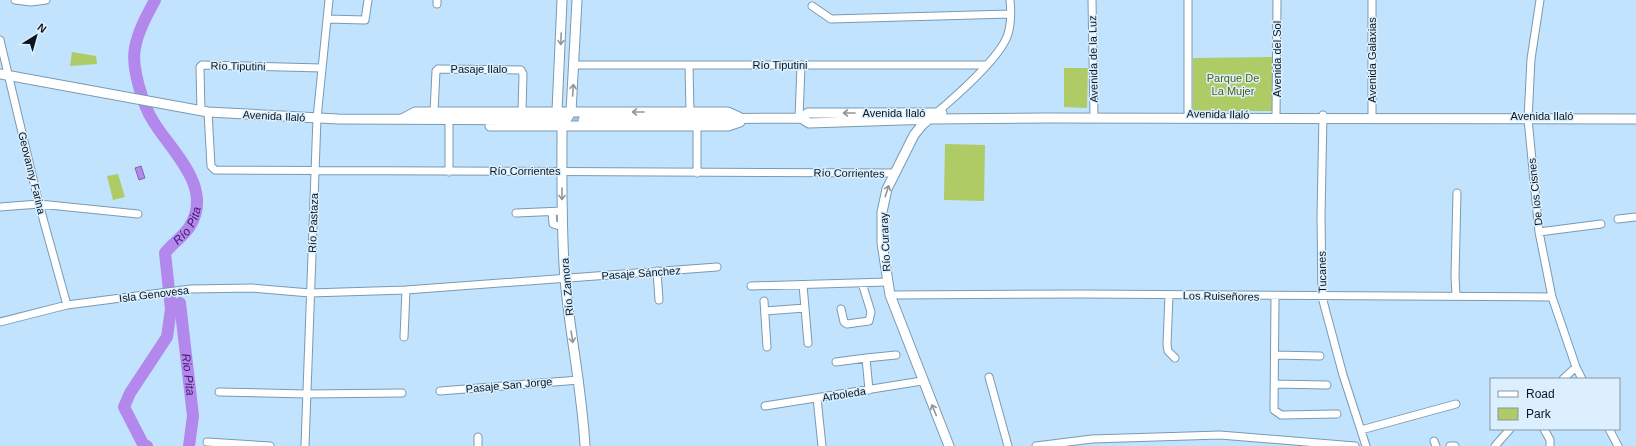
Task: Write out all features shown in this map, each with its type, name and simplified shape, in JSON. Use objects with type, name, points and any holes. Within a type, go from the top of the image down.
[{"type":"main road","points":[[562,0],[557,111],[562,127]]},
{"type":"main road","points":[[562,127],[571,112],[577,0]]},
{"type":"main road","name":"Avenida Ilaló","points":[[4,74],[134,100],[204,112],[317,118],[552,120]]},
{"type":"main road","points":[[401,119],[415,112],[557,111],[728,112],[746,119]]},
{"type":"main road","name":"Avenida Ilaló","points":[[800,118],[808,113],[937,113],[1094,116]]},
{"type":"main road","name":"Avenida Ilaló","points":[[584,120],[800,118],[809,123],[1094,116],[1636,119]]},
{"type":"main road","name":"Avenida Ilaló","points":[[1528,118],[1636,116]]},
{"type":"main road","points":[[401,119],[417,124],[562,127],[728,126],[746,119]]},
{"type":"main road","name":"Río Curaray","points":[[929,119],[914,135],[887,189],[882,212],[882,243],[890,295],[922,381],[949,446]]},
{"type":"main road","name":"Río Zamora","points":[[562,127],[565,278],[579,380],[585,446]]},
{"type":"street","points":[[15,0],[31,2],[46,0]]},
{"type":"street","name":"Río Pastaza","points":[[304,446],[317,118],[329,0]]},
{"type":"street","points":[[327,18],[364,20],[368,0]]},
{"type":"street","name":"Río Curaray","points":[[929,119],[986,65],[1007,36],[1010,0]]},
{"type":"street","name":"Avenida de la Luz","points":[[1092,0],[1094,116]]},
{"type":"street","points":[[1188,0],[1188,116]]},
{"type":"street","name":"Avenida del Sol","points":[[1276,117],[1277,0]]},
{"type":"street","name":"Avenida Galaxias","points":[[1372,0],[1372,117]]},
{"type":"street","name":"De los Cisnes","points":[[1540,0],[1531,59],[1528,118],[1539,232],[1552,297],[1576,367],[1582,378]]},
{"type":"street","points":[[812,6],[831,19],[1010,14]]},
{"type":"street","name":"Geovanny Farina","points":[[0,40],[4,74],[67,305]]},
{"type":"street","name":"Río Tiputini","points":[[204,112],[200,67],[202,65],[322,68]]},
{"type":"street","name":"Río Tiputini","points":[[574,65],[986,65]]},
{"type":"street","points":[[689,65],[690,112]]},
{"type":"street","points":[[800,118],[801,65]]},
{"type":"street","name":"Pasaje Ilalo","points":[[434,112],[436,71],[438,69],[521,70],[523,74],[522,112]]},
{"type":"street","name":"Río Corrientes","points":[[204,112],[211,166],[213,170],[314,172],[562,171],[894,174]]},
{"type":"street","name":"Tucanes","points":[[1323,117],[1321,216],[1322,297],[1343,375],[1366,446]]},
{"type":"street","points":[[449,125],[449,172]]},
{"type":"street","points":[[697,126],[697,173]]},
{"type":"street","points":[[1456,296],[1457,193]]},
{"type":"street","points":[[0,207],[39,204],[138,214]]},
{"type":"street","points":[[516,213],[563,211]]},
{"type":"street","points":[[552,212],[553,224],[563,227]]},
{"type":"street","points":[[1618,219],[1636,217]]},
{"type":"street","points":[[1539,232],[1601,224]]},
{"type":"street","name":"Pasaje Sánchez","points":[[406,290],[657,271],[717,268]]},
{"type":"street","points":[[657,271],[659,300]]},
{"type":"street","points":[[751,286],[887,282]]},
{"type":"street","points":[[841,309],[844,322],[847,324],[869,321],[871,312],[862,283]]},
{"type":"street","points":[[803,285],[808,342]]},
{"type":"street","name":"Isla Genovesa","points":[[0,322],[67,305],[163,294],[191,289],[252,288],[310,293],[406,290]]},
{"type":"street","points":[[404,337],[406,290]]},
{"type":"street","name":"Los Ruiseñores","points":[[890,295],[1552,297]]},
{"type":"street","points":[[1169,295],[1167,344],[1168,351],[1176,358]]},
{"type":"street","points":[[1275,297],[1274,410],[1277,414],[1337,414]]},
{"type":"street","points":[[764,301],[767,347]]},
{"type":"street","points":[[765,311],[805,308]]},
{"type":"street","points":[[836,362],[896,355]]},
{"type":"street","points":[[1275,356],[1320,356]]},
{"type":"street","points":[[866,358],[869,390]]},
{"type":"street","points":[[1564,378],[1576,367]]},
{"type":"street","points":[[989,377],[1008,446]]},
{"type":"street","name":"Pasaje San Jorge","points":[[440,391],[579,380]]},
{"type":"street","name":"Arboleda","points":[[765,406],[922,381]]},
{"type":"street","points":[[1274,384],[1328,385]]},
{"type":"street","points":[[219,392],[306,394],[402,393]]},
{"type":"street","points":[[818,398],[822,446]]},
{"type":"street","points":[[1361,430],[1456,404]]},
{"type":"street","points":[[1495,446],[1509,430]]},
{"type":"street","points":[[1545,430],[1550,440],[1550,446]]},
{"type":"street","points":[[1610,430],[1618,446]]},
{"type":"street","points":[[1036,446],[1092,439],[1220,435],[1355,446]]},
{"type":"street","points":[[478,437],[478,446]]},
{"type":"street","points":[[207,442],[270,446]]},
{"type":"green space","points":[[72,52],[96,56],[97,64],[70,66]]},
{"type":"green space","name":"Parque De La Mujer","points":[[1273,57],[1273,111],[1193,111],[1193,58]]},
{"type":"green space","points":[[1064,68],[1088,68],[1087,108],[1064,107]]},
{"type":"green space","points":[[945,144],[985,145],[984,201],[944,200]]},
{"type":"green space","points":[[118,174],[125,197],[113,200],[107,176]]},
{"type":"shaded area","points":[[141,166],[145,178],[139,180],[135,168]]},
{"type":"waterway","name":"Río Pita","points":[[147,446],[143,444],[124,407],[130,393],[167,337],[171,309],[165,253],[190,226],[196,212],[197,197],[194,184],[187,170],[149,114],[145,106],[136,75],[134,56],[136,42],[143,23],[155,0]]},
{"type":"waterway","name":"Rio Pita","points":[[180,303],[193,416],[189,446]]},
{"type":"tunnel","points":[[560,120],[583,120]]}]
